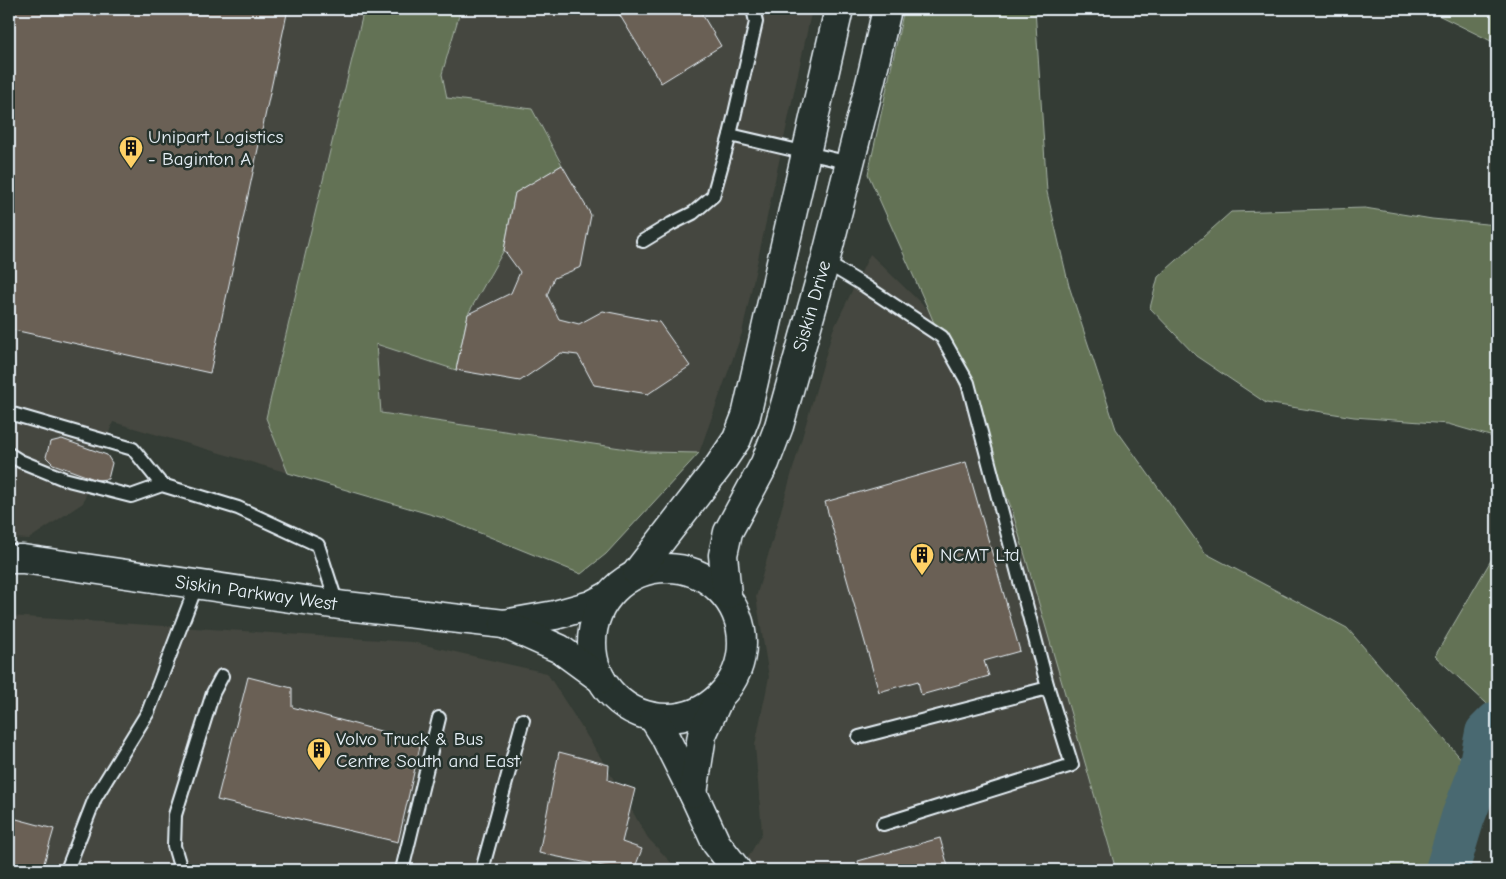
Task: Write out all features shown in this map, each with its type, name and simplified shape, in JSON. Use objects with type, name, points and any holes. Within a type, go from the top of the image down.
[{"type":"street","name":"Siskin Drive","points":[[637,572],[718,467],[737,439],[743,424],[753,390],[839,9]]},
{"type":"street","name":"Siskin Drive","points":[[727,596],[723,555],[728,532],[765,464],[779,426],[825,262],[887,9]]},
{"type":"street","name":"Siskin Parkway West","points":[[9,559],[23,559],[337,604],[504,624],[555,615],[591,605],[606,597]]},
{"type":"street","points":[[693,793],[702,735],[719,698],[732,678],[742,649],[742,633],[737,615],[727,596],[711,582],[690,570],[663,567],[637,572],[621,582],[606,597],[596,616],[592,635],[593,658],[601,679],[614,696],[633,710],[654,718],[672,718],[690,714],[719,698]]},
{"type":"street","name":"Siskin Parkway West","points":[[504,624],[560,649],[601,679]]},
{"type":"street","points":[[654,718],[693,793],[716,844],[737,870]]},
{"type":"lane","points":[[642,242],[693,213],[713,196],[730,135],[756,22],[753,9]]},
{"type":"lane","points":[[730,135],[850,163]]},
{"type":"lane","points":[[825,262],[942,337],[968,383],[1048,685],[1072,764],[883,824]]},
{"type":"lane","points":[[9,413],[133,449],[162,485],[238,508],[318,545],[337,604]]},
{"type":"lane","points":[[9,454],[20,461],[64,479],[131,496],[162,485]]},
{"type":"lane","points":[[67,870],[95,798],[148,712],[197,584]]},
{"type":"lane","points":[[184,870],[174,846],[175,815],[213,693],[222,676]]},
{"type":"lane","points":[[859,738],[1048,688],[1048,685]]},
{"type":"lane","points":[[402,870],[439,718]]},
{"type":"lane","points":[[482,870],[524,720]]},
{"type":"shaded area","points":[[9,9],[812,9],[742,333],[699,453],[606,554],[581,574],[443,518],[113,422],[83,503],[29,539],[9,538]]},
{"type":"shaded area","points":[[870,254],[929,311],[1011,507],[1116,870],[741,870],[762,833],[755,745],[769,677],[756,597],[833,330]]},
{"type":"shaded area","points":[[9,616],[412,642],[547,673],[601,758],[648,838],[678,870],[9,870]]},
{"type":"green space","points":[[364,9],[460,9],[442,74],[447,98],[532,109],[562,165],[515,193],[504,250],[468,314],[456,370],[376,344],[381,413],[648,452],[699,453],[606,554],[581,574],[443,518],[288,473],[266,418]]},
{"type":"green space","points":[[904,9],[1035,9],[1047,192],[1069,286],[1116,429],[1205,553],[1347,628],[1478,778],[1447,870],[1116,870],[1011,507],[929,311],[868,174]]},
{"type":"green space","points":[[1426,9],[1497,9],[1497,44]]},
{"type":"green space","points":[[1365,208],[1432,219],[1497,225],[1497,438],[1448,424],[1354,417],[1266,403],[1196,356],[1150,308],[1158,277],[1231,212]]},
{"type":"green space","points":[[1497,550],[1497,713],[1435,656]]},
{"type":"building","name":"Unipart Logistics - Baginton A","points":[[9,9],[288,9],[210,373],[9,329]]},
{"type":"building","points":[[616,9],[699,9],[721,46],[661,83]]},
{"type":"building","points":[[562,165],[591,215],[581,267],[554,278],[547,295],[559,319],[579,324],[603,311],[659,322],[690,366],[648,394],[594,385],[578,355],[561,353],[520,381],[456,370],[468,314],[511,293],[520,272],[504,250],[515,193]]},
{"type":"building","points":[[62,439],[107,455],[112,463],[108,479],[97,480],[53,464],[46,457],[50,442]]},
{"type":"building","name":"NCMT Ltd","points":[[966,462],[1020,651],[984,661],[989,676],[921,695],[918,681],[879,692],[825,502]]},
{"type":"building","name":"Volvo Truck & Bus Centre South and East","points":[[248,677],[292,688],[292,707],[421,742],[398,842],[217,800]]},
{"type":"building","points":[[559,752],[609,765],[608,780],[635,789],[622,842],[642,849],[634,870],[622,870],[539,853]]},
{"type":"building","points":[[9,817],[54,829],[42,870],[9,870]]},
{"type":"building","points":[[940,838],[949,870],[860,870],[858,861]]},
{"type":"waterway","points":[[1447,870],[1463,817],[1478,778],[1487,733],[1497,723]]},
{"type":"place","name":"Unipart Logistics - Baginton A","points":[[131,169]]},
{"type":"place","name":"NCMT Ltd","points":[[922,576]]},
{"type":"place","name":"Volvo Truck & Bus Centre South and East","points":[[319,771]]}]
